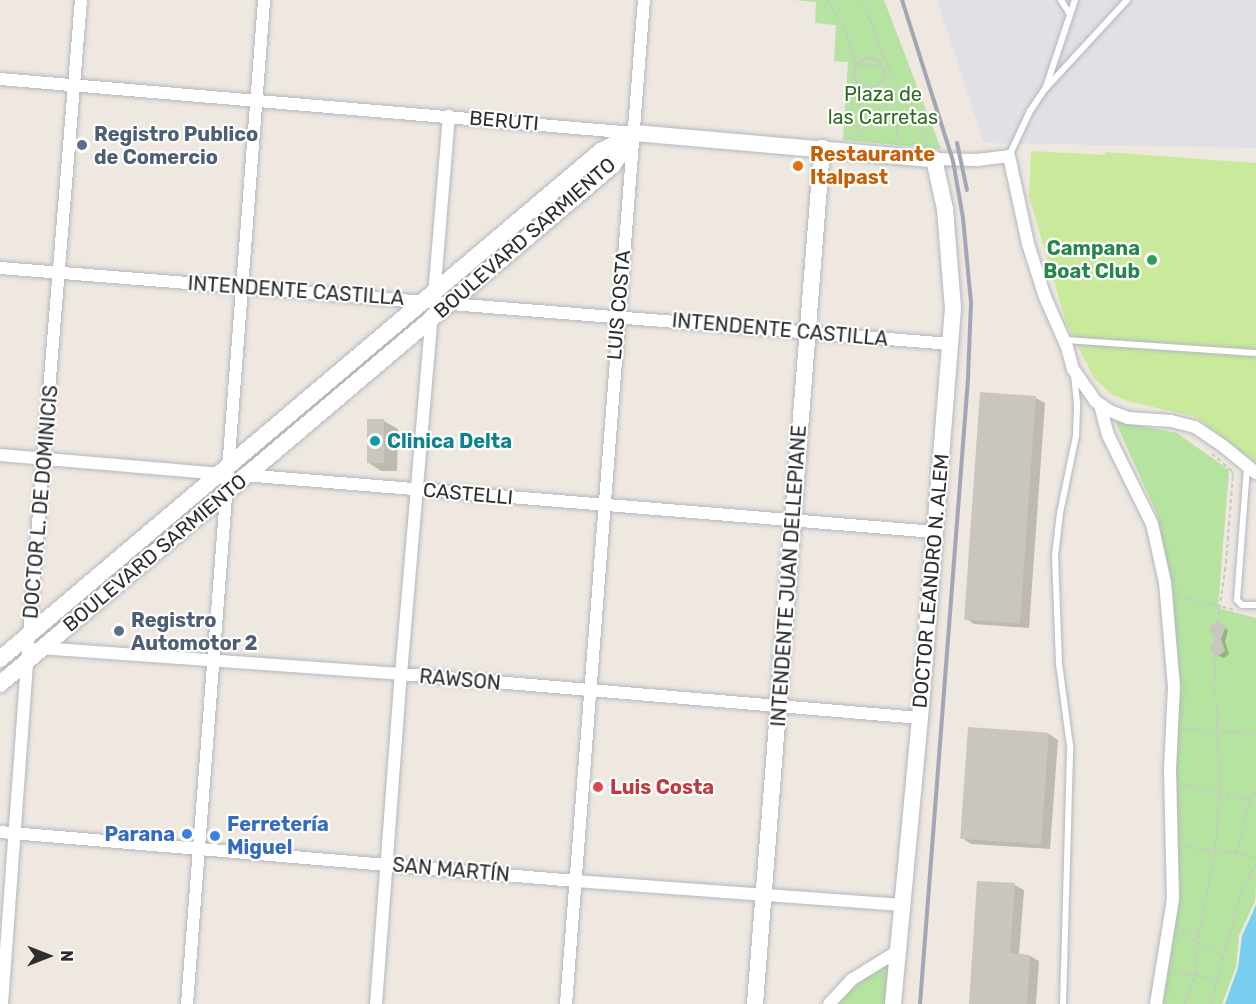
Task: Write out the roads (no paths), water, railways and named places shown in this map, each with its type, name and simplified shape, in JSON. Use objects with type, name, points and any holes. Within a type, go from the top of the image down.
[{"type":"street","name":"DOCTOR L. DE DOMINICIS","points":[[2,1004],[14,834],[23,647],[45,459],[81,0]]},
{"type":"street","points":[[187,1004],[226,492],[225,471],[264,0]]},
{"type":"street","name":"LUIS COSTA","points":[[566,1004],[644,0]]},
{"type":"street","name":"BERUTI","points":[[0,79],[934,159],[977,160],[1009,156]]},
{"type":"street","points":[[376,1004],[401,674],[435,303],[449,116]]},
{"type":"street","name":"BOULEVARD SARMIENTO","points":[[0,684],[23,647],[225,471],[435,303],[613,165],[634,133]]},
{"type":"street","name":"INTENDENTE JUAN DELLEPIANE","points":[[755,1004],[822,148]]},
{"type":"street","points":[[1009,156],[1028,244],[1045,297],[1064,340],[1073,369],[1084,388],[1100,405],[1128,417],[1171,421],[1195,427],[1223,446],[1251,470]]},
{"type":"street","name":"DOCTOR LEANDRO N. ALEM","points":[[893,1004],[920,718],[951,344],[951,266],[945,209],[934,159]]},
{"type":"street","name":"INTENDENTE CASTILLA","points":[[0,268],[951,344]]},
{"type":"street","name":"BOULEVARD SARMIENTO","points":[[0,659],[23,647],[246,476],[435,303]]},
{"type":"street","points":[[1100,405],[1108,435],[1152,524],[1166,594],[1174,687],[1171,781],[1173,899],[1156,1004]]},
{"type":"street","name":"CASTELLI","points":[[0,455],[225,471],[246,476],[935,532]]},
{"type":"street","name":"RAWSON","points":[[23,647],[401,674],[589,692],[920,718]]},
{"type":"street","name":"SAN MARTÍN","points":[[0,832],[575,881],[903,905]]},
{"type":"street","points":[[829,1004],[850,980],[898,951]]},
{"type":"lane","points":[[1061,0],[1069,13]]},
{"type":"lane","points":[[1046,88],[1075,0]]},
{"type":"lane","points":[[1009,156],[1030,111],[1046,88],[1127,0]]},
{"type":"lane","points":[[1064,340],[1256,352]]},
{"type":"lane","points":[[1063,1004],[1070,746],[1059,664],[1056,556],[1060,513],[1076,436],[1077,404],[1073,369]]},
{"type":"lane","points":[[1251,470],[1237,600],[1242,605],[1256,605]]},
{"type":"water","points":[[1256,905],[1256,1004],[1225,1004],[1238,968],[1242,936]]},
{"type":"railway","points":[[902,0],[953,161],[963,218],[971,303],[968,379],[920,1004]]},
{"type":"railway","points":[[957,143],[967,190]]},
{"type":"place","name":"Registro Publico de Comercio","points":[[82,145]]},
{"type":"place","name":"Restaurante Italpast","points":[[798,166]]},
{"type":"place","name":"Campana Boat Club","points":[[1152,260]]},
{"type":"place","name":"Clinica Delta","points":[[375,441]]},
{"type":"place","name":"Registro Automotor 2","points":[[119,631]]},
{"type":"place","name":"Luis Costa","points":[[598,787]]},
{"type":"place","name":"Parana","points":[[187,834]]},
{"type":"place","name":"Ferretería Miguel","points":[[215,836]]},
{"type":"park label","name":"Plaza de las Carretas","points":[[883,106]]}]
